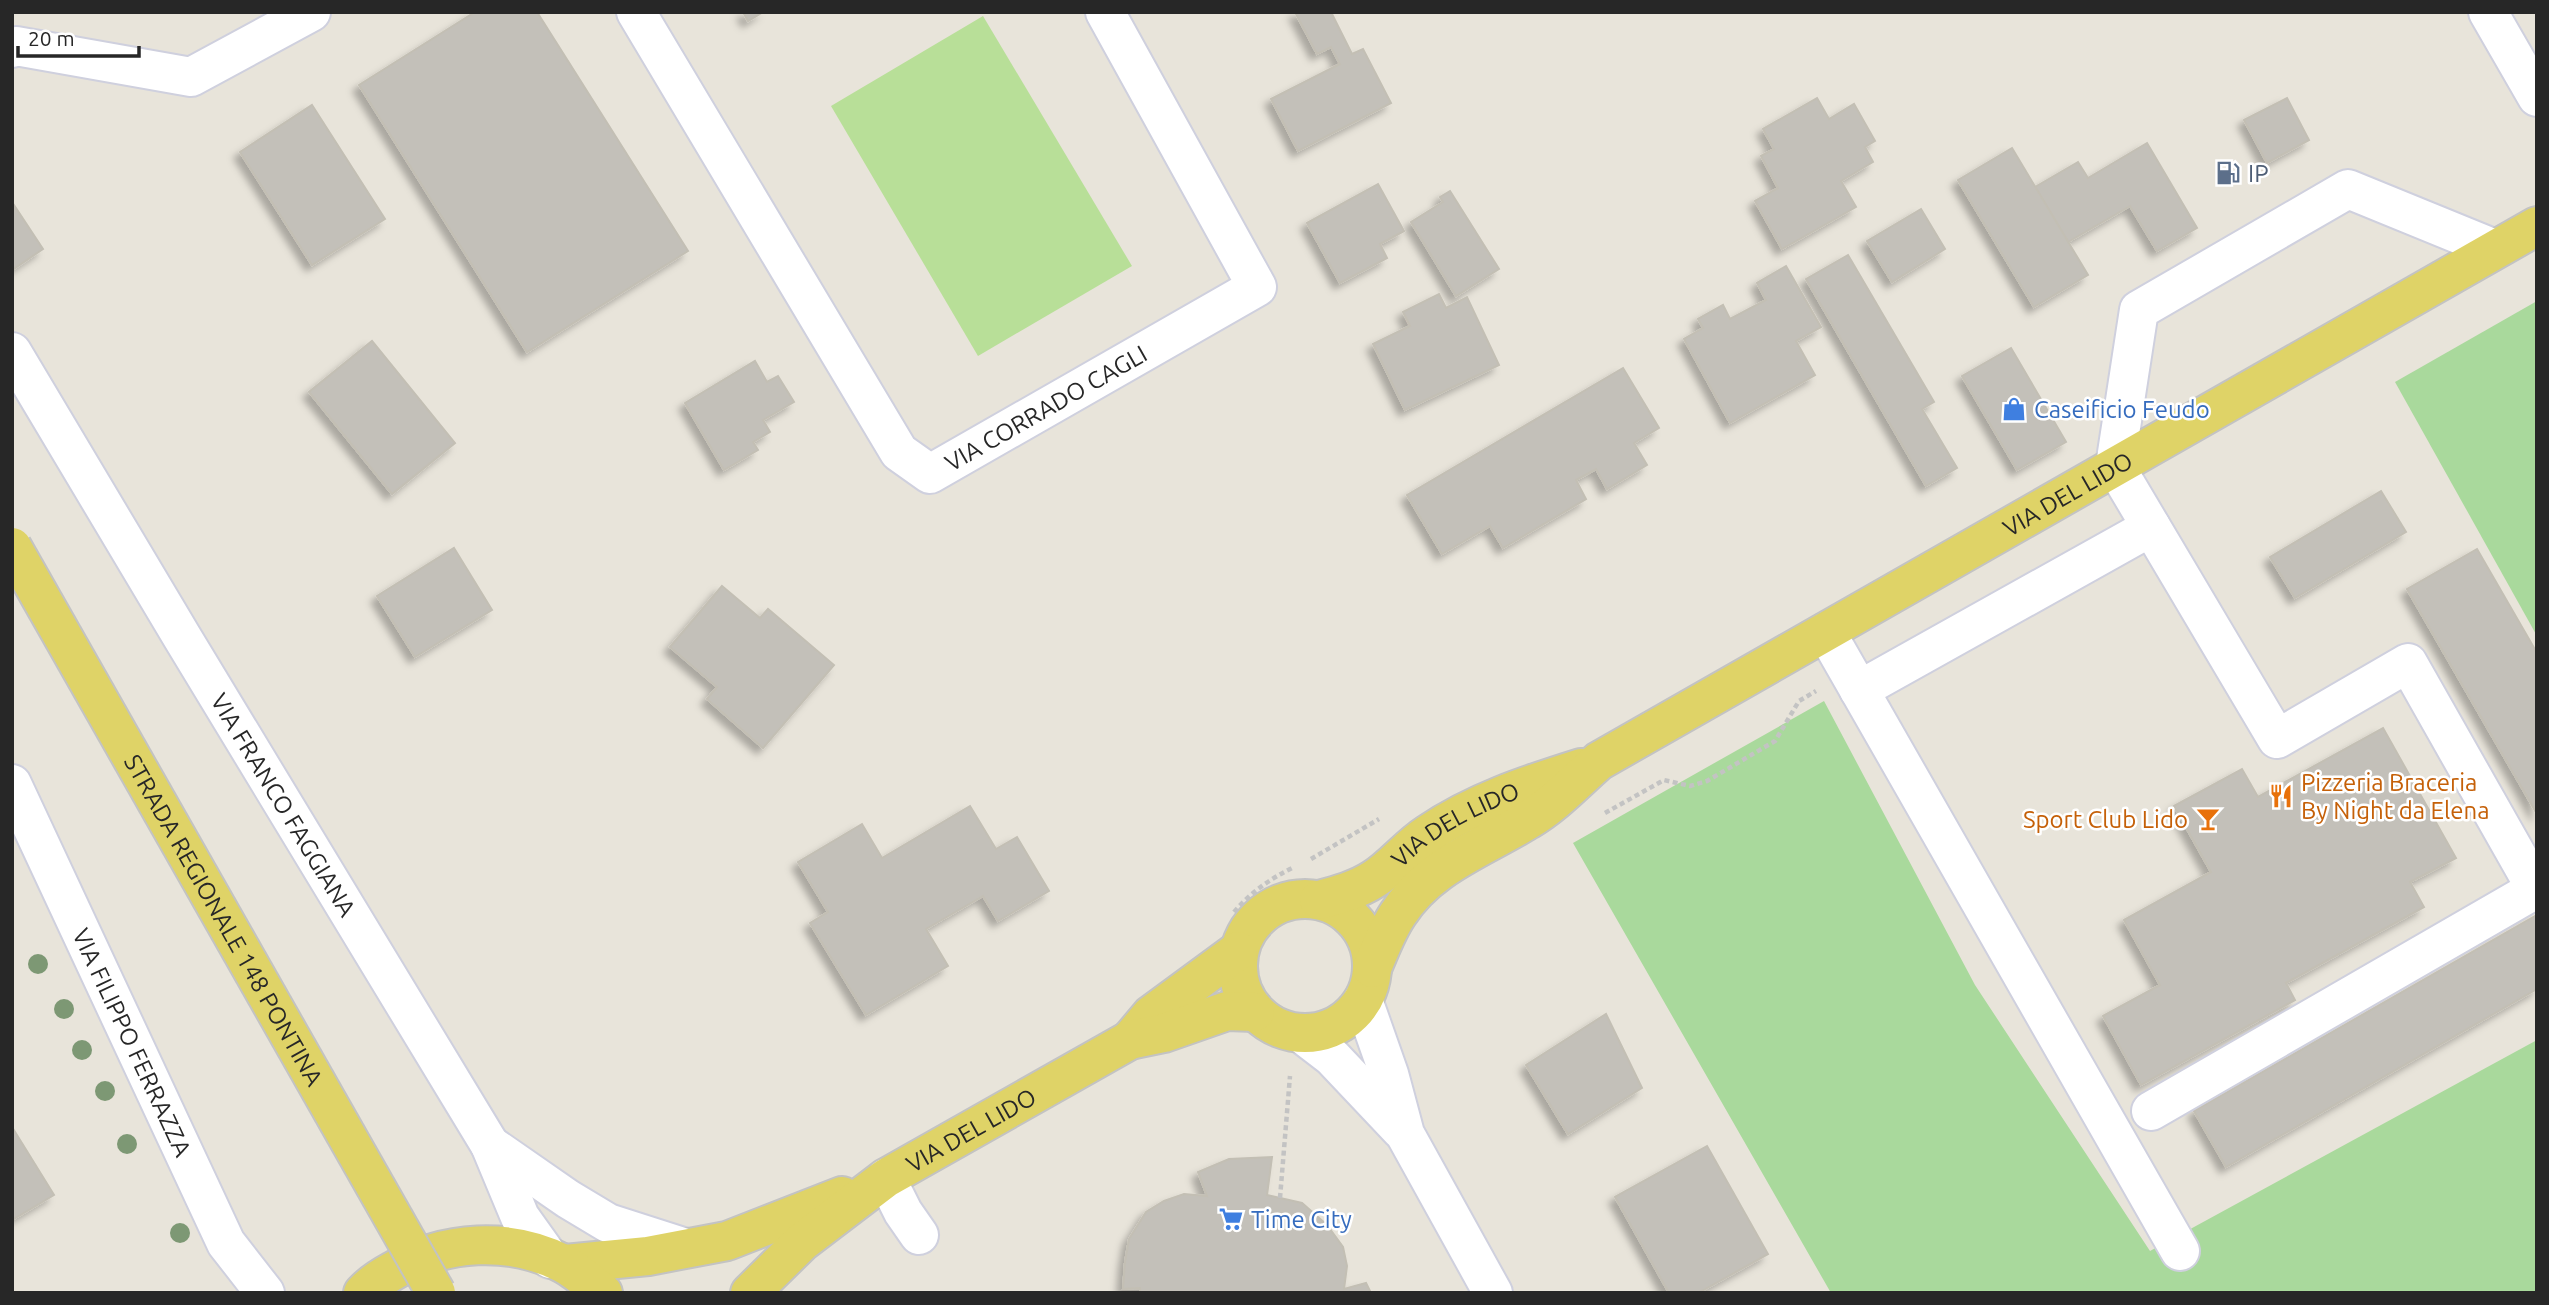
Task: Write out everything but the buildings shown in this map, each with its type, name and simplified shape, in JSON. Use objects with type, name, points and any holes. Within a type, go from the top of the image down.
[{"type":"main road","name":"VIA DEL LIDO","points":[[1368,984],[1396,916],[1412,895],[1447,865],[1531,819],[1599,761],[2537,226]]},
{"type":"main road","name":"STRADA REGIONALE 148 PONTINA","points":[[12,547],[436,1293]]},
{"type":"main road","name":"VIA DEL LIDO","points":[[1319,900],[1348,892],[1375,878],[1427,834],[1476,806],[1524,786],[1599,761]]},
{"type":"main road","points":[[1319,900],[1340,909],[1358,924],[1369,945],[1368,984],[1352,1015],[1337,1026],[1302,1034],[1284,1031],[1255,1012],[1243,994],[1232,936],[1245,934],[1255,920],[1268,909],[1284,902],[1319,900]]},
{"type":"main road","name":"VIA DEL LIDO","points":[[1130,1040],[1151,1015],[1232,936]]},
{"type":"main road","name":"VIA DEL LIDO","points":[[750,1293],[802,1242],[887,1178],[1130,1040],[1164,1033],[1227,1011],[1255,1012]]},
{"type":"main road","name":"VIA DEL LIDO","points":[[557,1261],[617,1261],[727,1241],[887,1178]]},
{"type":"main road","name":"VIA DEL LIDO","points":[[363,1293],[371,1284],[415,1258],[464,1245],[516,1247],[557,1261],[603,1293]]},
{"type":"street","points":[[12,48],[16,46],[191,77],[310,12]]},
{"type":"street","name":"VIA CORRADO CAGLI","points":[[636,12],[900,452],[930,474],[1257,287],[1105,12]]},
{"type":"street","points":[[2488,12],[2537,97]]},
{"type":"street","points":[[2151,1111],[2536,889],[2408,663],[2277,739],[2115,466],[2139,310],[2348,188],[2495,249]]},
{"type":"street","name":"VIA FRANCO FAGGIANA","points":[[12,352],[490,1144],[520,1217],[557,1261]]},
{"type":"street","points":[[1859,690],[2151,527]]},
{"type":"street","points":[[1826,632],[2180,1251]]},
{"type":"street","name":"VIA FILIPPO FERRAZZA","points":[[12,784],[226,1243],[265,1293]]},
{"type":"street","points":[[1368,984],[1405,1134],[1493,1293]]},
{"type":"street","points":[[1302,1034],[1332,1057],[1405,1134]]},
{"type":"street","name":"VIA DEL LIDO","points":[[490,1144],[568,1199],[608,1223],[686,1248]]},
{"type":"street","points":[[887,1178],[903,1212],[919,1235]]},
{"type":"street","points":[[226,1243],[239,1293]]},
{"type":"path","points":[[1602,815],[1664,780],[1690,786],[1707,780],[1775,741],[1799,701],[1815,691]]},
{"type":"path","points":[[1232,936],[1248,896],[1270,878],[1305,862],[1385,815]]},
{"type":"path","points":[[1279,1198],[1290,1075]]},
{"type":"green space","points":[[983,16],[1132,266],[978,356],[831,106]]},
{"type":"green space","points":[[2537,301],[2537,636],[2395,382]]},
{"type":"green space","points":[[1824,701],[1975,985],[2150,1251],[2537,1040],[2537,1293],[1831,1293],[1573,843]]},
{"type":"place","name":"IP","points":[[2228,173]]},
{"type":"place","name":"Caseificio Feudo","points":[[2014,409]]},
{"type":"place","name":"Pizzeria Braceria By Night da Elena","points":[[2281,796]]},
{"type":"place","name":"Sport Club Lido","points":[[2208,819]]},
{"type":"place","name":"Time City","points":[[1231,1219]]}]
